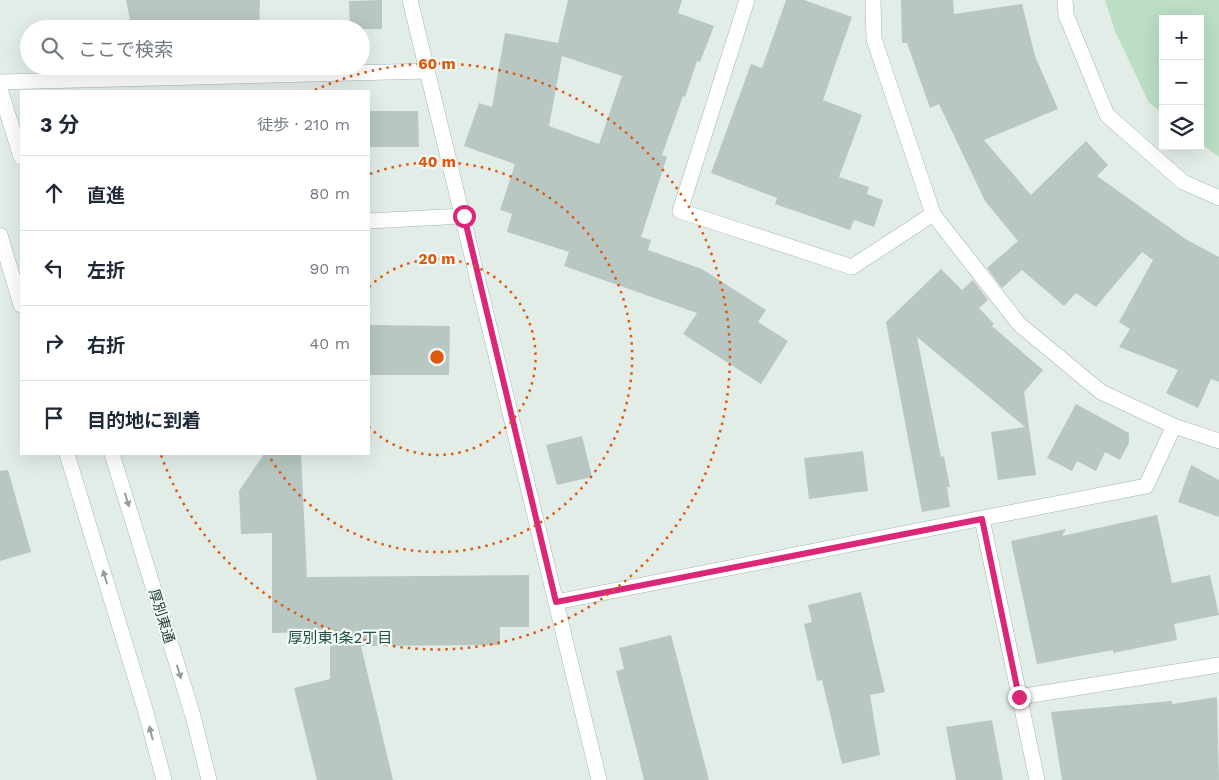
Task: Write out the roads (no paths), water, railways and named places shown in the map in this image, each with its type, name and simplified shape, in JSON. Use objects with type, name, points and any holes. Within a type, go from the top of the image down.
[{"type":"street","points":[[410,0],[464,216],[599,780]]},
{"type":"street","points":[[746,0],[680,211],[852,267],[933,214]]},
{"type":"street","points":[[873,0],[874,39],[933,214],[1019,324],[1101,392],[1174,426],[1219,441]]},
{"type":"street","points":[[1065,0],[1066,15],[1107,115],[1183,182],[1219,198]]},
{"type":"street","points":[[370,72],[428,71]]},
{"type":"street","points":[[0,82],[272,75]]},
{"type":"street","points":[[0,89],[20,155]]},
{"type":"street","points":[[370,221],[464,216]]},
{"type":"street","points":[[0,235],[20,301]]},
{"type":"street","points":[[556,602],[1146,486],[1174,426]]},
{"type":"street","points":[[67,455],[145,709],[164,780]]},
{"type":"street","name":"厚別東通","points":[[112,455],[193,716],[209,780]]},
{"type":"street","points":[[982,519],[1037,780]]},
{"type":"street","points":[[1019,697],[1219,665]]},
{"type":"district","name":"厚別東1条2丁目","points":[[340,638]]}]
